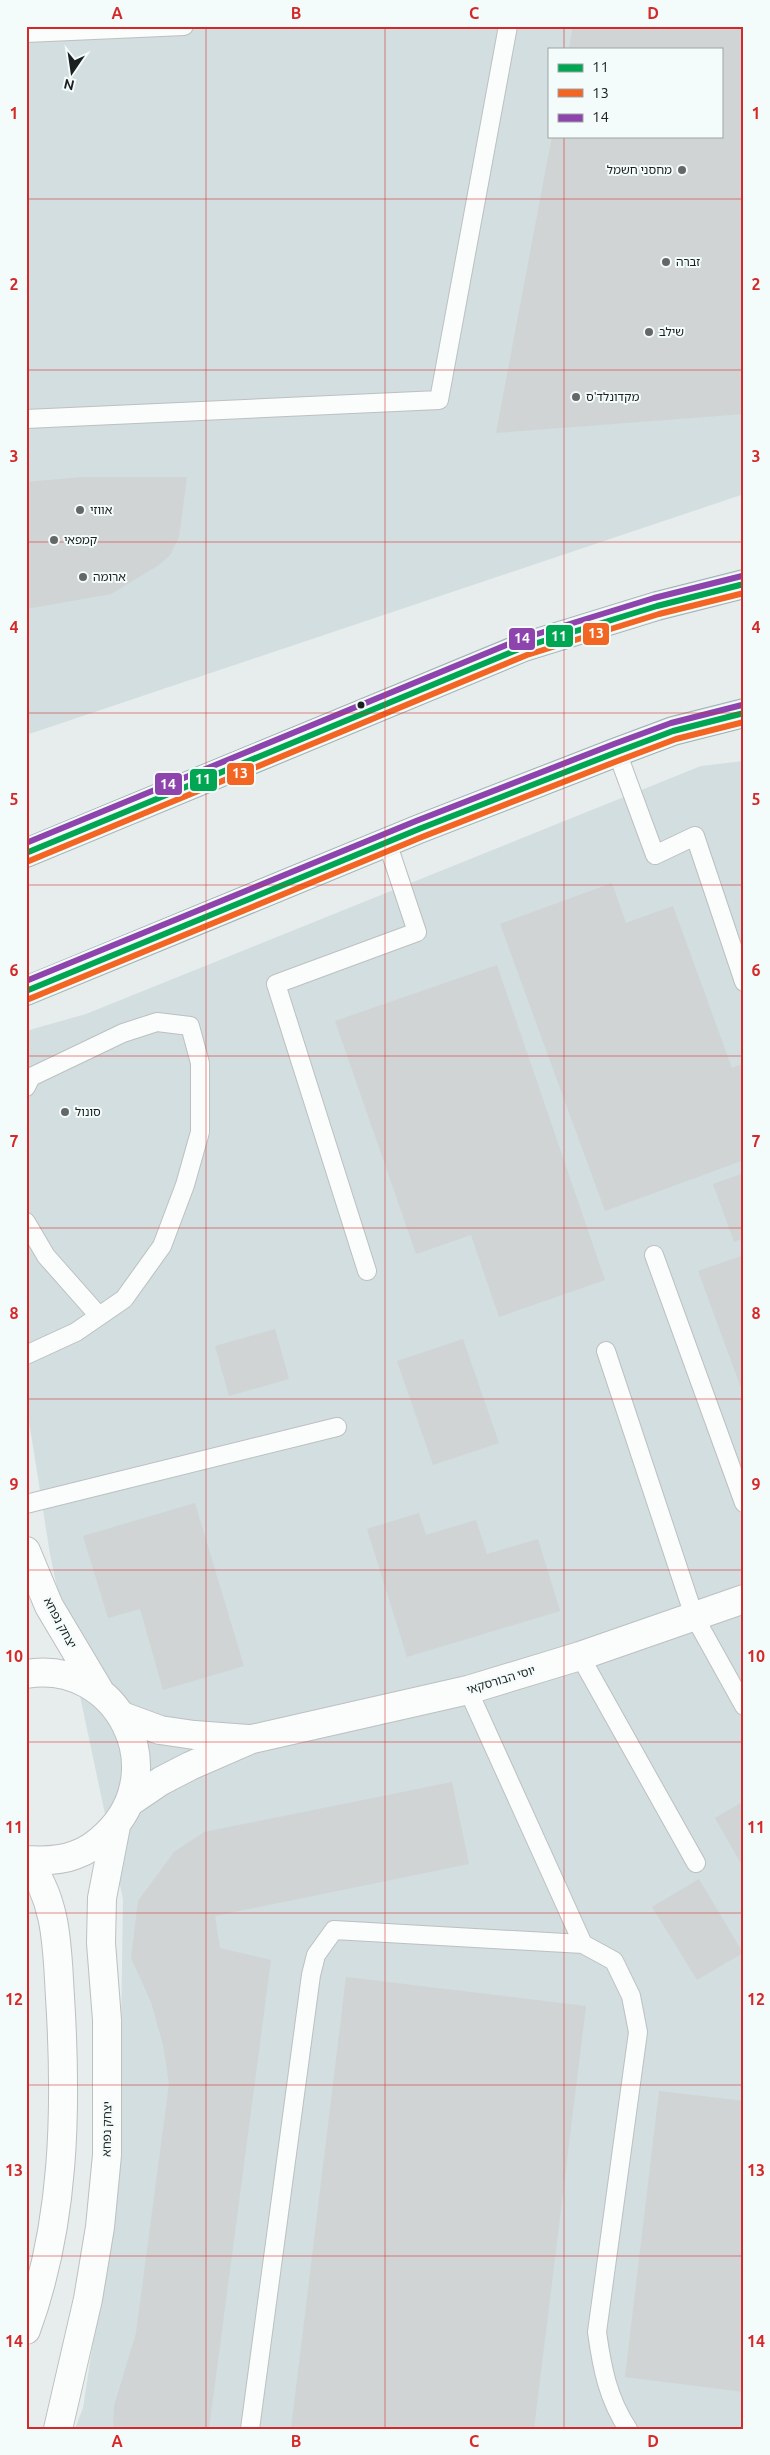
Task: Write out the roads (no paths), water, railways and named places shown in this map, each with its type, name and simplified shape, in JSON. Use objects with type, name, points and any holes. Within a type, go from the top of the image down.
[{"type":"highway","points":[[26,853],[524,647],[657,606],[744,584]]},
{"type":"highway","points":[[26,991],[387,842],[617,752],[673,731],[744,713]]},
{"type":"street","name":"יצחק נפחא","points":[[26,1551],[49,1606],[100,1692]]},
{"type":"street","name":"יוסי הבורסקאי","points":[[130,1802],[161,1781],[190,1766],[252,1739],[468,1690],[580,1656],[744,1599]]},
{"type":"street","points":[[26,1674],[40,1672],[72,1676],[100,1692],[113,1703],[122,1716],[134,1744],[137,1773],[130,1802],[116,1826],[98,1844],[76,1856],[52,1861],[26,1860]]},
{"type":"street","name":"יוסי הבורסקאי","points":[[122,1716],[160,1730],[194,1735],[252,1739]]},
{"type":"street","name":"יצחק נפחא","points":[[58,2429],[88,2300],[100,2227],[107,2155],[107,2029],[101,1943],[106,1869],[116,1826]]},
{"type":"street","points":[[26,1860],[39,1876],[51,1907],[57,1943],[62,2022],[63,2100],[62,2152],[55,2221],[41,2290],[26,2330]]},
{"type":"lane","points":[[26,33],[184,26]]},
{"type":"lane","points":[[26,419],[439,400],[508,26]]},
{"type":"lane","points":[[617,752],[655,854],[695,836],[744,982]]},
{"type":"lane","points":[[367,1271],[276,984],[418,932],[387,842]]},
{"type":"lane","points":[[26,1087],[30,1077],[123,1033],[157,1022],[190,1026],[200,1063],[200,1132],[185,1185],[162,1246],[124,1299],[76,1332],[26,1355]]},
{"type":"lane","points":[[26,1222],[46,1256],[99,1316]]},
{"type":"lane","points":[[654,1255],[744,1503]]},
{"type":"lane","points":[[606,1351],[694,1616],[744,1706]]},
{"type":"lane","points":[[26,1504],[337,1427]]},
{"type":"lane","points":[[580,1656],[696,1863]]},
{"type":"lane","points":[[468,1690],[583,1944]]},
{"type":"lane","points":[[250,2429],[311,1976],[316,1955],[334,1930],[583,1944],[614,1960],[631,1996],[638,2032],[597,2332],[603,2375],[617,2412],[628,2429]]},
{"type":"place","name":"מחסני חשמל","points":[[682,170]]},
{"type":"place","name":"זברה","points":[[666,262]]},
{"type":"place","name":"שילב","points":[[649,332]]},
{"type":"place","name":"מקדונלד'ס","points":[[576,397]]},
{"type":"place","name":"אווזי","points":[[80,510]]},
{"type":"place","name":"קמפאי","points":[[54,540]]},
{"type":"place","name":"ארומה","points":[[83,577]]},
{"type":"place","name":"סונול","points":[[65,1112]]}]
